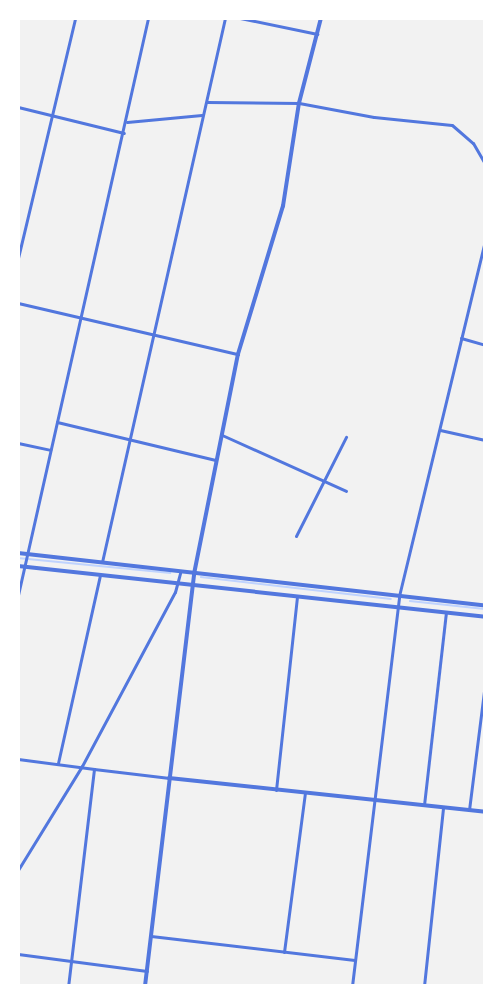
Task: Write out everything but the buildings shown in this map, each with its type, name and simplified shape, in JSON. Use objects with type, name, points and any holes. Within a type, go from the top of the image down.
[{"type":"street","points":[[18,258],[75,18]]},
{"type":"street","points":[[18,596],[127,122],[148,18]]},
{"type":"street","points":[[102,562],[128,438],[225,18]]},
{"type":"street","points":[[240,18],[317,34]]},
{"type":"street","points":[[145,986],[194,574],[238,354],[283,206],[299,103],[321,18]]},
{"type":"street","points":[[207,102],[299,103],[374,117],[453,125],[473,143],[485,164]]},
{"type":"street","points":[[18,107],[124,133]]},
{"type":"street","points":[[127,122],[202,115]]},
{"type":"street","points":[[18,232],[24,234]]},
{"type":"street","points":[[352,986],[399,598],[485,240]]},
{"type":"street","points":[[18,303],[238,354]]},
{"type":"street","points":[[461,338],[485,345]]},
{"type":"street","points":[[57,422],[215,460]]},
{"type":"street","points":[[439,430],[485,440]]},
{"type":"street","points":[[222,435],[346,491]]},
{"type":"street","points":[[296,536],[346,437]]},
{"type":"street","points":[[18,443],[50,450]]},
{"type":"street","points":[[18,553],[399,598],[485,605]]},
{"type":"street","points":[[18,566],[485,617]]},
{"type":"street","points":[[18,870],[82,766],[178,584],[180,573]]},
{"type":"street","points":[[58,763],[100,575]]},
{"type":"street","points":[[276,790],[297,598]]},
{"type":"street","points":[[424,805],[446,613]]},
{"type":"street","points":[[469,810],[485,684]]},
{"type":"street","points":[[18,759],[169,778],[485,812]]},
{"type":"street","points":[[68,986],[94,769]]},
{"type":"street","points":[[284,952],[305,793]]},
{"type":"street","points":[[423,986],[443,807]]},
{"type":"street","points":[[151,936],[355,960]]},
{"type":"street","points":[[18,954],[147,971]]},
{"type":"waterway","points":[[18,558],[170,573]]},
{"type":"waterway","points":[[201,577],[391,599]]},
{"type":"waterway","points":[[410,601],[485,609]]}]
